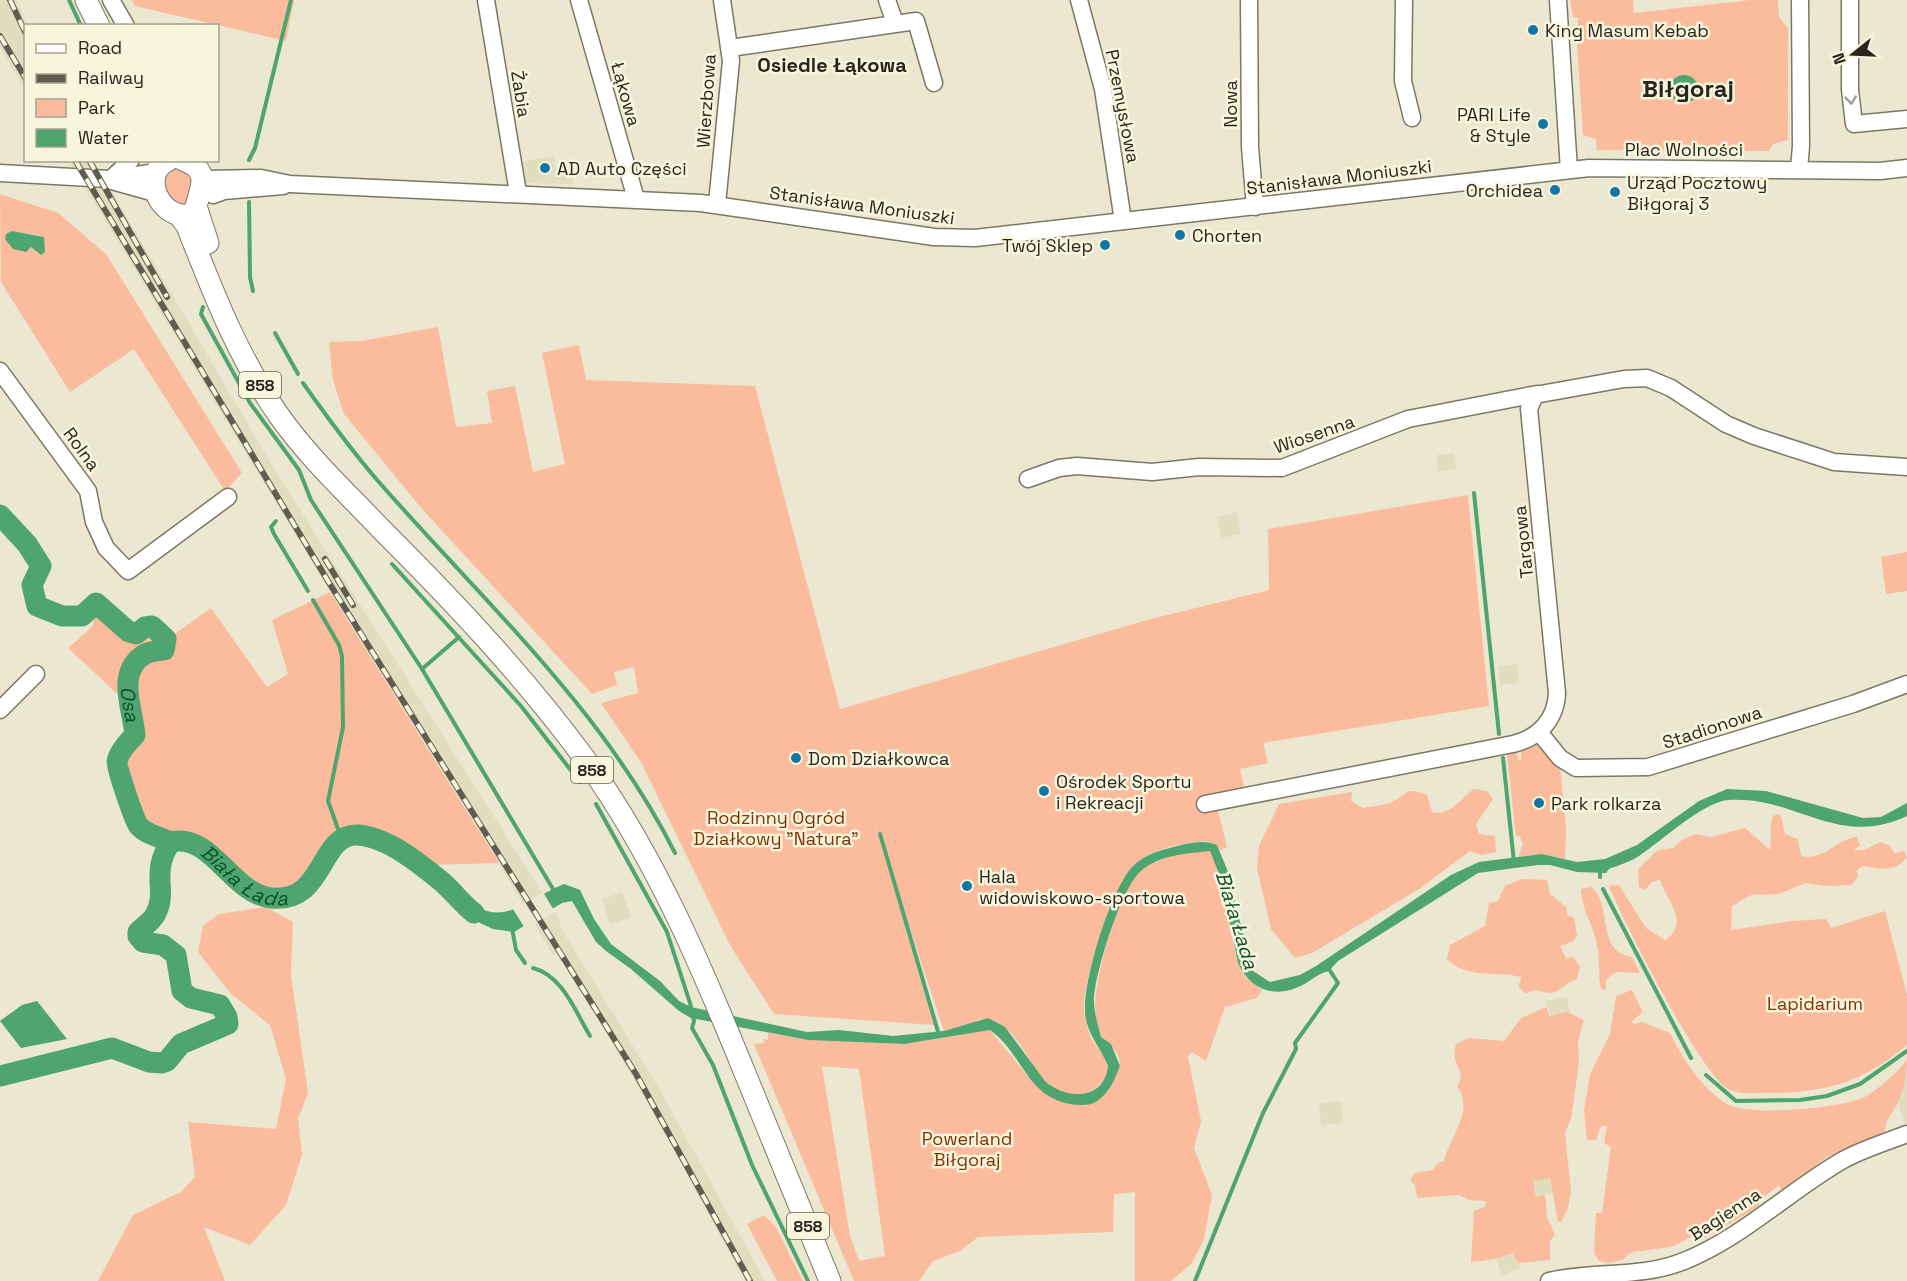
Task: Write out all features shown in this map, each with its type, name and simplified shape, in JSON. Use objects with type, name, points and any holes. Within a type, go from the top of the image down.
[{"type":"main road","points":[[187,162],[207,177],[196,206],[188,213]]},
{"type":"main road","points":[[155,193],[162,165]]},
{"type":"main road","name":"858","points":[[155,193],[164,207],[188,213],[187,225],[224,318],[271,404],[319,467],[382,529],[546,708],[597,777],[634,835],[656,873],[693,950],[830,1281]]},
{"type":"street","points":[[111,0],[125,24]]},
{"type":"street","name":"Żabia","points":[[486,0],[518,193]]},
{"type":"street","name":"Łąkowa","points":[[579,0],[636,199]]},
{"type":"street","name":"Wierzbowa","points":[[717,204],[730,48],[722,0]]},
{"type":"street","points":[[887,0],[895,23]]},
{"type":"street","name":"Przemysłowa","points":[[1080,0],[1103,89],[1123,221]]},
{"type":"street","name":"Nowa","points":[[1249,0],[1250,147],[1255,207]]},
{"type":"street","points":[[1404,0],[1403,81],[1412,118]]},
{"type":"street","points":[[1558,0],[1569,170]]},
{"type":"street","points":[[1799,169],[1801,146],[1800,0]]},
{"type":"street","points":[[1850,0],[1850,90],[1854,124],[1907,119]]},
{"type":"street","points":[[730,48],[916,21],[934,83]]},
{"type":"street","points":[[111,178],[129,162]]},
{"type":"street","points":[[0,173],[111,178],[162,165]]},
{"type":"street","points":[[1880,171],[1907,168]]},
{"type":"street","name":"Stanisława Moniuszki","points":[[207,177],[224,191],[266,189],[290,184],[717,204],[907,234],[958,238],[995,237],[1569,170]]},
{"type":"street","name":"Plac Wolności","points":[[1569,170],[1880,171]]},
{"type":"street","points":[[1880,171],[1891,176],[1907,176]]},
{"type":"street","points":[[111,178],[123,186],[155,193]]},
{"type":"street","name":"Rolna","points":[[0,371],[88,491],[94,522],[106,548],[128,571],[228,497]]},
{"type":"street","points":[[1537,394],[1624,379],[1647,378],[1671,388],[1726,424],[1754,436],[1834,462],[1907,467]]},
{"type":"street","name":"Wiosenna","points":[[1028,479],[1059,468],[1077,466],[1159,472],[1199,467],[1282,468],[1408,419],[1537,394]]},
{"type":"street","name":"Targowa","points":[[1537,394],[1531,400],[1529,409],[1557,693],[1555,710],[1539,732]]},
{"type":"street","points":[[0,710],[36,674]]},
{"type":"street","name":"Stadionowa","points":[[1539,732],[1560,758],[1576,768],[1648,767],[1853,704],[1907,684]]},
{"type":"street","points":[[1205,804],[1514,744],[1539,732]]},
{"type":"street","name":"Bagienna","points":[[1552,1281],[1644,1272],[1684,1261],[1717,1244],[1843,1160],[1907,1134]]},
{"type":"shaded area","points":[[0,0],[16,0],[27,24],[24,24],[24,88],[0,47]]},
{"type":"shaded area","points":[[553,156],[556,169],[569,167],[574,184],[521,183],[520,162]]},
{"type":"shaded area","points":[[70,162],[95,162],[273,467],[560,921],[559,925],[660,1090],[765,1281],[745,1281],[667,1137],[602,1024],[557,953],[553,955],[459,796],[330,592]]},
{"type":"shaded area","points":[[1454,453],[1457,469],[1438,472],[1436,455]]},
{"type":"shaded area","points":[[1236,512],[1241,534],[1221,538],[1217,517]]},
{"type":"shaded area","points":[[1517,664],[1519,683],[1500,685],[1499,666]]},
{"type":"shaded area","points":[[622,892],[631,917],[610,924],[602,899]]},
{"type":"shaded area","points":[[1567,997],[1570,1016],[1552,1021],[1546,1001]]},
{"type":"shaded area","points":[[1907,1073],[1907,1128],[1906,1129],[1898,1102]]},
{"type":"shaded area","points":[[1341,1101],[1343,1123],[1321,1125],[1319,1103]]},
{"type":"shaded area","points":[[1550,1177],[1554,1193],[1536,1197],[1533,1181]]},
{"type":"shaded area","points":[[1514,1253],[1520,1268],[1502,1275],[1496,1259]]},
{"type":"green space","points":[[132,0],[294,0],[286,41],[135,6]]},
{"type":"green space","points":[[1570,0],[1633,0],[1634,13],[1750,0],[1778,0],[1779,17],[1788,28],[1788,140],[1773,144],[1769,151],[1597,150],[1596,139],[1583,135],[1576,30],[1579,18],[1573,17]]},
{"type":"green space","points":[[173,170],[184,172],[193,180],[187,205],[181,205],[168,198],[165,179]]},
{"type":"green space","points":[[0,194],[58,213],[106,254],[242,473],[225,491],[134,349],[70,392],[1,282]],"holes":[[[7,233],[39,235],[39,253],[31,247],[26,251],[17,250]]]},
{"type":"green space","name":"Rodzinny Ogród Działkowy \"Natura\"","points":[[438,327],[456,427],[492,423],[487,391],[515,386],[533,472],[565,464],[542,353],[579,345],[586,380],[755,386],[840,709],[1147,620],[1269,590],[1268,529],[1468,495],[1489,706],[1263,743],[1268,763],[1240,769],[1244,787],[1203,796],[1206,809],[1217,807],[1227,847],[1220,850],[1211,843],[1194,842],[1171,846],[1150,854],[1135,864],[1127,874],[1109,911],[1094,957],[1085,997],[1084,1011],[1089,1032],[1104,1057],[1108,1070],[1104,1079],[1091,1091],[1082,1094],[1068,1094],[1056,1089],[1046,1081],[1014,1037],[999,1025],[979,1019],[972,1024],[944,1031],[874,820],[934,1025],[774,1014],[731,947],[642,764],[601,703],[638,693],[634,667],[614,672],[617,685],[592,694],[423,510],[344,414],[333,380],[329,342],[361,341]]},
{"type":"green space","points":[[1907,552],[1907,591],[1886,594],[1881,557]]},
{"type":"green space","points":[[330,592],[499,863],[429,865],[387,836],[344,829],[329,843],[299,885],[290,890],[278,892],[265,890],[253,883],[194,836],[186,833],[158,834],[141,822],[135,813],[133,809],[140,803],[139,799],[129,795],[122,779],[121,767],[124,755],[133,739],[138,739],[131,685],[133,672],[139,662],[149,655],[164,654],[169,638],[211,608],[267,687],[288,674],[272,620]]},
{"type":"green space","points":[[98,606],[134,638],[153,631],[162,637],[162,649],[143,654],[132,665],[128,673],[123,699],[68,648],[92,627]]},
{"type":"green space","points":[[1538,744],[1560,763],[1566,827],[1565,859],[1542,854],[1518,857],[1523,845],[1520,836],[1516,836],[1507,755],[1517,752],[1518,760],[1521,760],[1521,751]]},
{"type":"green space","points":[[1474,789],[1487,791],[1493,799],[1476,824],[1479,834],[1495,836],[1496,852],[1482,855],[1470,851],[1419,889],[1312,953],[1295,958],[1271,929],[1257,868],[1259,846],[1279,804],[1352,792],[1351,801],[1363,808],[1389,803],[1408,792],[1415,791],[1427,795],[1432,812],[1438,813],[1454,806]]},
{"type":"green space","name":"Lapidarium","points":[[1777,814],[1781,816],[1785,834],[1798,839],[1801,856],[1816,856],[1857,837],[1860,846],[1853,850],[1864,850],[1881,842],[1890,846],[1894,853],[1904,851],[1907,858],[1892,868],[1863,866],[1857,870],[1858,877],[1851,885],[1826,886],[1805,883],[1779,894],[1751,895],[1732,906],[1731,930],[1792,921],[1826,919],[1831,928],[1885,911],[1907,995],[1907,1045],[1875,1068],[1826,1088],[1808,1091],[1743,1093],[1728,1089],[1700,1056],[1646,962],[1609,886],[1619,885],[1646,928],[1665,940],[1673,933],[1676,926],[1675,912],[1660,880],[1652,882],[1645,890],[1639,887],[1638,869],[1658,850],[1673,848],[1682,840],[1695,834],[1711,837],[1745,828],[1770,850],[1772,820]]},
{"type":"green space","name":"Powerland Biłgoraj","points":[[1192,851],[1210,851],[1215,862],[1238,963],[1244,976],[1262,990],[1257,998],[1225,1007],[1206,1061],[1192,1052],[1188,1057],[1201,1121],[1194,1148],[1212,1195],[1204,1239],[1192,1263],[1171,1281],[1135,1281],[1135,1192],[1114,1194],[1113,1232],[978,1237],[960,1251],[933,1261],[919,1281],[854,1281],[754,1044],[764,1043],[763,1039],[768,1040],[768,1033],[808,1040],[904,1044],[990,1030],[1030,1079],[1085,1106],[1120,1066],[1118,1055],[1099,1032],[1095,1004],[1097,985],[1108,941],[1123,898],[1132,882],[1146,867],[1172,856]],"holes":[[[822,1066],[859,1069],[885,1256],[859,1261],[850,1236]]]},
{"type":"green space","points":[[1521,879],[1547,880],[1550,894],[1567,908],[1567,915],[1574,918],[1577,935],[1574,941],[1560,946],[1566,958],[1573,957],[1580,967],[1577,979],[1551,993],[1535,991],[1526,994],[1519,987],[1521,977],[1464,970],[1447,959],[1450,945],[1485,926],[1489,903],[1498,901],[1505,886]]},
{"type":"green space","points":[[1591,887],[1598,895],[1602,905],[1613,946],[1621,953],[1632,957],[1640,973],[1616,972],[1606,980],[1606,990],[1601,989],[1597,945],[1582,896],[1581,889]]},
{"type":"green space","points":[[266,907],[293,922],[291,975],[308,1093],[298,1119],[302,1155],[286,1205],[250,1245],[204,1227],[225,1281],[98,1281],[133,1215],[181,1192],[195,1177],[188,1122],[276,1129],[286,1079],[270,1025],[231,994],[198,952],[203,926],[219,914]]},
{"type":"green space","points":[[1632,990],[1643,1012],[1632,1021],[1634,1024],[1642,1022],[1670,1033],[1680,1053],[1701,1082],[1718,1098],[1738,1108],[1794,1110],[1851,1102],[1863,1098],[1880,1086],[1907,1059],[1902,1092],[1885,1127],[1885,1132],[1826,1158],[1782,1191],[1779,1185],[1760,1200],[1759,1206],[1705,1238],[1701,1232],[1671,1247],[1632,1252],[1622,1260],[1609,1263],[1599,1261],[1594,1253],[1596,1213],[1602,1213],[1611,1147],[1604,1143],[1607,1126],[1601,1126],[1596,1140],[1587,1140],[1584,1110],[1590,1074],[1610,1034],[1616,996]]},
{"type":"green space","points":[[1546,1007],[1550,1016],[1567,1012],[1584,1020],[1578,1041],[1579,1063],[1571,1119],[1565,1133],[1571,1192],[1568,1208],[1561,1222],[1558,1222],[1550,1178],[1533,1181],[1536,1197],[1545,1195],[1547,1217],[1555,1235],[1550,1241],[1550,1260],[1518,1263],[1513,1253],[1496,1259],[1471,1262],[1474,1211],[1485,1207],[1486,1201],[1469,1200],[1459,1195],[1417,1198],[1415,1185],[1410,1180],[1415,1173],[1433,1170],[1438,1163],[1444,1161],[1459,1124],[1463,1104],[1462,1095],[1457,1086],[1461,1075],[1455,1059],[1456,1044],[1469,1038],[1504,1041],[1521,1018]]},
{"type":"green space","points":[[764,1215],[776,1227],[803,1281],[777,1281],[747,1224]]},
{"type":"water","points":[[1684,75],[1694,79],[1698,89],[1694,99],[1684,103],[1674,99],[1670,89],[1674,79]]},
{"type":"water","points":[[12,231],[44,237],[45,252],[41,255],[31,247],[26,252],[13,249],[5,239],[6,234]]},
{"type":"water","points":[[1727,789],[1766,791],[1863,818],[1881,817],[1907,803],[1907,816],[1882,825],[1859,827],[1838,824],[1775,805],[1752,801],[1718,802],[1694,815],[1639,856],[1609,869],[1606,873],[1577,872],[1550,865],[1538,865],[1478,873],[1338,961],[1329,971],[1296,988],[1278,992],[1269,991],[1254,984],[1238,963],[1221,879],[1210,851],[1174,856],[1156,862],[1140,872],[1133,881],[1117,913],[1104,953],[1095,989],[1095,1010],[1101,1037],[1111,1044],[1120,1066],[1106,1093],[1088,1105],[1062,1102],[1048,1096],[1037,1087],[1012,1052],[990,1030],[904,1044],[808,1040],[691,1018],[679,1011],[596,942],[572,901],[562,903],[514,932],[493,929],[480,923],[450,898],[455,890],[471,903],[485,910],[509,911],[564,884],[580,890],[594,919],[611,944],[660,981],[679,1001],[691,1007],[807,1032],[839,1030],[893,1036],[944,1031],[988,1018],[1005,1027],[1045,1081],[1063,1092],[1083,1094],[1099,1086],[1108,1066],[1085,1016],[1086,993],[1094,955],[1115,895],[1132,867],[1149,855],[1190,843],[1204,842],[1217,845],[1233,884],[1233,895],[1253,971],[1270,982],[1300,975],[1316,966],[1451,875],[1479,862],[1542,854],[1577,862],[1605,859],[1637,845],[1699,801]]},
{"type":"water","points":[[37,1001],[67,1039],[21,1048],[0,1021],[22,1005]]},
{"type":"pier","points":[[543,892],[555,912],[526,930],[513,909]]},
{"type":"waterway","points":[[69,0],[80,24]]},
{"type":"waterway","points":[[249,160],[255,148],[291,0]]},
{"type":"waterway","points":[[249,202],[250,277],[253,291]]},
{"type":"waterway","points":[[203,307],[201,314],[250,403],[299,470],[311,500],[422,669],[556,894]]},
{"type":"waterway","points":[[275,333],[298,374]]},
{"type":"waterway","points":[[303,383],[378,481],[499,613],[577,704],[613,751],[646,801],[675,853]]},
{"type":"waterway","points":[[1474,493],[1499,734]]},
{"type":"waterway","name":"Osa","points":[[0,515],[27,544],[41,566],[32,585],[37,606],[62,616],[82,616],[96,603],[129,632],[136,634],[145,627],[152,626],[166,639],[164,650],[145,654],[130,671],[128,692],[135,735],[121,752],[117,763],[138,825],[149,833],[171,842]]},
{"type":"waterway","points":[[276,521],[271,527],[274,534],[308,591]]},
{"type":"waterway","points":[[392,564],[521,706],[580,782]]},
{"type":"waterway","points":[[313,600],[339,645],[342,656],[343,727],[328,801],[342,840]]},
{"type":"waterway","points":[[422,669],[459,637]]},
{"type":"waterway","points":[[1503,758],[1514,862]]},
{"type":"waterway","points":[[596,804],[667,932],[690,1003],[694,1021],[692,1028],[713,1065],[752,1165],[808,1281]]},
{"type":"waterway","points":[[880,834],[939,1035]]},
{"type":"waterway","name":"Biała Łada","points":[[0,1076],[112,1048],[149,1062],[162,1063],[167,1061],[181,1044],[228,1024],[220,1005],[191,998],[182,991],[176,955],[163,945],[143,942],[138,936],[138,932],[149,922],[159,906],[161,863],[171,842],[185,841],[198,846],[245,886],[257,894],[271,898],[289,897],[302,890],[312,880],[335,845],[345,837],[358,835],[369,837],[380,840],[413,859],[441,881],[474,913]]},
{"type":"waterway","points":[[1600,868],[1600,877]]},
{"type":"waterway","points":[[1603,889],[1691,1058]]},
{"type":"waterway","points":[[512,928],[516,950],[525,963]]},
{"type":"waterway","points":[[1195,1281],[1263,1113],[1296,1049],[1295,1043],[1338,983],[1327,966]]},
{"type":"waterway","points":[[533,968],[543,972],[560,986],[590,1036]]},
{"type":"waterway","points":[[1706,1075],[1736,1101],[1800,1100],[1827,1096],[1860,1084],[1907,1051]]},
{"type":"railway","points":[[10,0],[24,30]]},
{"type":"railway","points":[[0,36],[24,76]]},
{"type":"railway","points":[[76,162],[328,581],[636,1074],[750,1281]]},
{"type":"railway","points":[[90,162],[167,297]]},
{"type":"railway","points":[[325,559],[353,605]]},
{"type":"place","name":"King Masum Kebab","points":[[1533,30]]},
{"type":"place","name":"PARI Life & Style","points":[[1543,124]]},
{"type":"place","name":"AD Auto Części","points":[[545,168]]},
{"type":"place","name":"Orchidea","points":[[1555,190]]},
{"type":"place","name":"Urząd Pocztowy Biłgoraj 3","points":[[1615,192]]},
{"type":"place","name":"Chorten","points":[[1180,235]]},
{"type":"place","name":"Twój Sklep","points":[[1105,245]]},
{"type":"place","name":"Dom Działkowca","points":[[796,758]]},
{"type":"place","name":"Ośrodek Sportu i Rekreacji","points":[[1044,791]]},
{"type":"place","name":"Park rolkarza","points":[[1539,803]]},
{"type":"place","name":"Hala widowiskowo-sportowa","points":[[967,886]]},
{"type":"district","name":"Osiedle Łąkowa","points":[[832,65]]},
{"type":"district","name":"Biłgoraj","points":[[1688,88]]}]
